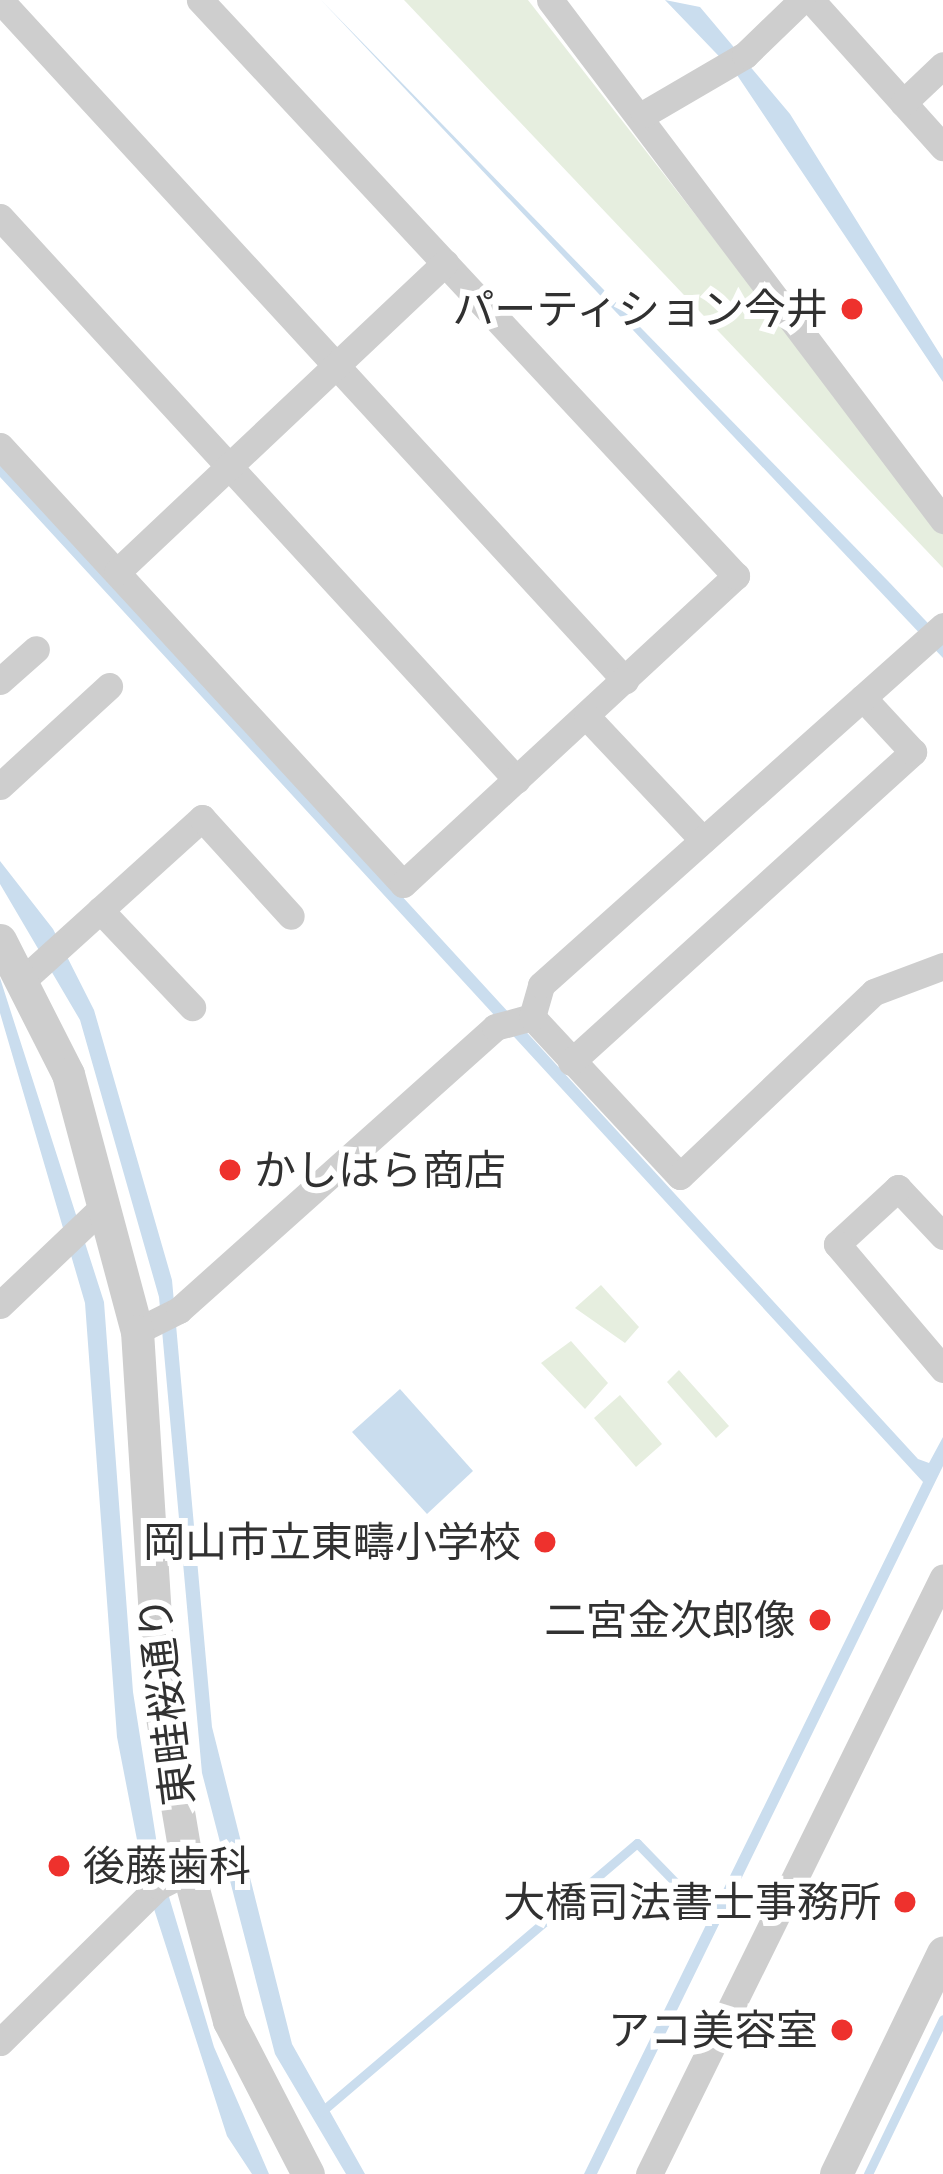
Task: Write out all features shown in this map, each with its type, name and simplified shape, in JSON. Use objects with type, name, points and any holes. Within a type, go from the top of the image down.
[{"type":"street","points":[[0,446],[114,586],[403,884],[736,576],[200,0]]},
{"type":"street","points":[[550,0],[644,114],[943,520]]},
{"type":"street","points":[[644,114],[735,61],[806,0],[943,148]]},
{"type":"street","points":[[9,9],[625,680]]},
{"type":"street","points":[[903,104],[943,65]]},
{"type":"street","points":[[0,217],[517,780]]},
{"type":"street","points":[[114,586],[229,466],[445,262]]},
{"type":"street","points":[[159,1319],[517,1020],[541,985],[936,633]]},
{"type":"street","points":[[0,681],[36,650]]},
{"type":"street","points":[[0,786],[109,686]]},
{"type":"street","points":[[571,1062],[913,752],[863,698]]},
{"type":"street","points":[[587,717],[704,840]]},
{"type":"street","points":[[46,959],[202,818],[291,916]]},
{"type":"street","points":[[100,910],[191,1007]]},
{"type":"street","name":"東畦桜通り","points":[[0,940],[46,959],[68,1074],[84,1223],[159,1319],[164,1886],[308,2174]]},
{"type":"street","points":[[517,1020],[571,1062],[680,1176],[874,992],[943,966]]},
{"type":"street","points":[[943,1235],[898,1188],[837,1244],[943,1370]]},
{"type":"street","points":[[0,1305],[84,1223]]},
{"type":"street","points":[[649,2174],[943,1577]]},
{"type":"street","points":[[0,2042],[164,1886]]},
{"type":"street","points":[[836,2174],[943,1953]]},
{"type":"green space","points":[[404,0],[528,0],[943,532],[943,568]]},
{"type":"green space","points":[[601,1285],[639,1327],[625,1343],[575,1308]]},
{"type":"green space","points":[[571,1341],[608,1383],[585,1409],[541,1363]]},
{"type":"green space","points":[[679,1370],[729,1426],[716,1438],[667,1382]]},
{"type":"green space","points":[[620,1395],[662,1444],[636,1467],[594,1418]]},
{"type":"water","points":[[321,0],[943,639],[943,658]]},
{"type":"water","points":[[665,0],[700,7],[790,114],[943,359],[943,382],[737,75]]},
{"type":"water","points":[[0,458],[918,1459],[929,1463],[943,1437],[943,1466],[597,2174],[584,2174],[923,1482],[0,477]]},
{"type":"water","points":[[0,861],[53,929],[94,1010],[172,1280],[212,1727],[292,2044],[365,2174],[346,2174],[275,2054],[202,1773],[159,1297],[80,1020],[0,884]]},
{"type":"water","points":[[0,978],[104,1302],[133,1692],[161,1870],[214,2047],[269,2174],[252,2174],[227,2136],[145,1881],[117,1737],[85,1303],[0,1013]]},
{"type":"water","points":[[400,1389],[473,1471],[427,1514],[352,1432]]},
{"type":"waterway","points":[[321,2112],[637,1843],[710,1918]]},
{"type":"waterway","points":[[868,2174],[943,2019]]},
{"type":"place","name":"パーティション今井","points":[[852,309]]},
{"type":"place","name":"かしはら商店","points":[[230,1170]]},
{"type":"place","name":"岡山市立東疇小学校","points":[[545,1542]]},
{"type":"place","name":"二宮金次郎像","points":[[820,1620]]},
{"type":"place","name":"後藤歯科","points":[[59,1866]]},
{"type":"place","name":"大橋司法書士事務所","points":[[905,1902]]},
{"type":"place","name":"アコ美容室","points":[[842,2030]]}]
